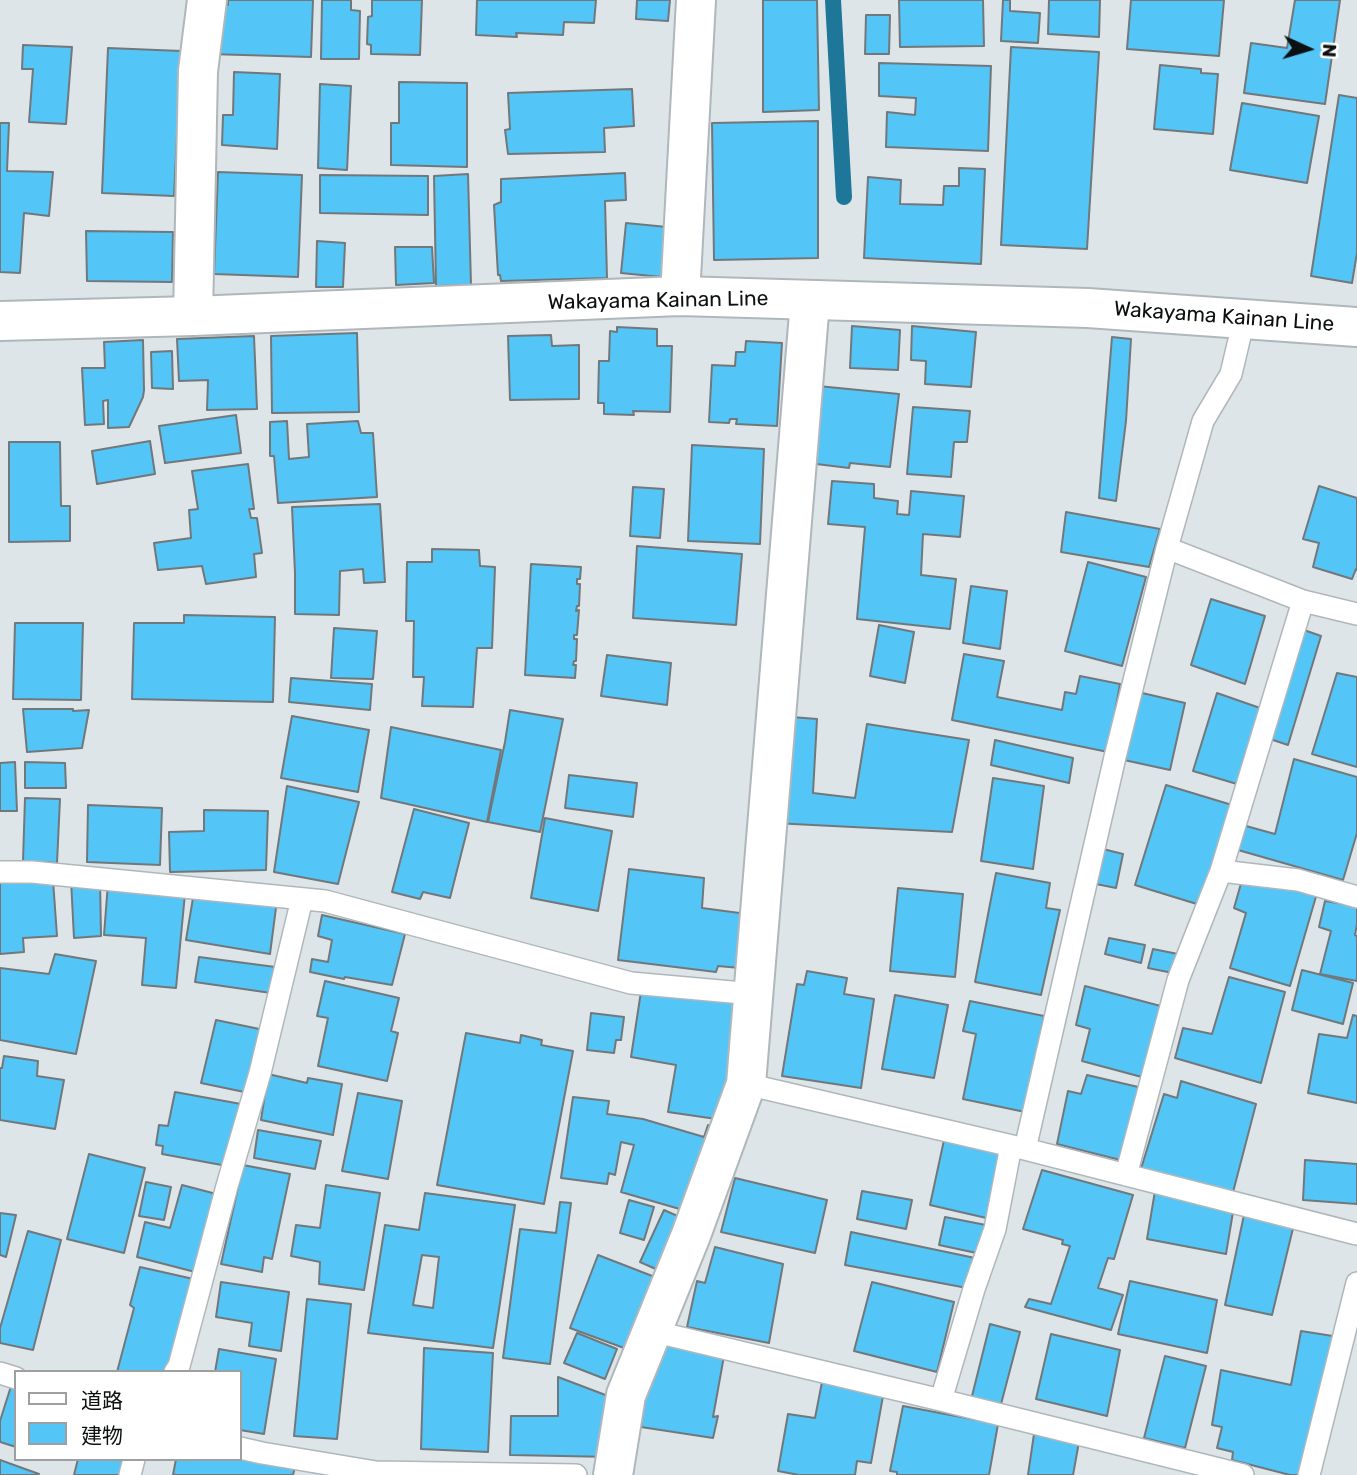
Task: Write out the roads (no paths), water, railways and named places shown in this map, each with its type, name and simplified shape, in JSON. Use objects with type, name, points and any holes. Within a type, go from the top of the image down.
[{"type":"street","points":[[193,316],[198,71],[207,0]]},
{"type":"street","points":[[680,296],[696,0]]},
{"type":"street","name":"Wakayama Kainan Line","points":[[0,321],[680,296],[1088,308],[1357,327]]},
{"type":"street","points":[[613,1475],[626,1395],[691,1235],[746,1084],[810,301]]},
{"type":"lane","points":[[941,1400],[1018,1147],[1167,548],[1203,421],[1231,374],[1244,319]]},
{"type":"lane","points":[[1167,548],[1303,601],[1357,614]]},
{"type":"lane","points":[[1126,1175],[1178,980],[1221,871],[1303,601]]},
{"type":"lane","points":[[1221,871],[1298,880],[1357,897]]},
{"type":"lane","points":[[0,872],[32,872],[325,901],[631,983],[754,994]]},
{"type":"lane","points":[[176,1370],[260,1073],[302,899]]},
{"type":"lane","points":[[746,1084],[1018,1147],[1357,1234]]},
{"type":"lane","points":[[1309,1475],[1357,1283]]},
{"type":"lane","points":[[652,1331],[1243,1475]]},
{"type":"lane","points":[[242,1448],[376,1472],[576,1475]]},
{"type":"waterway","points":[[833,0],[844,197]]}]
